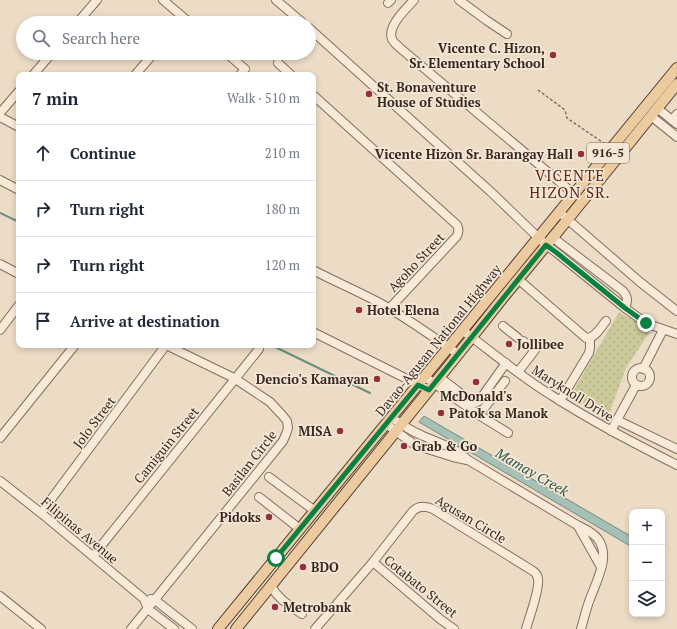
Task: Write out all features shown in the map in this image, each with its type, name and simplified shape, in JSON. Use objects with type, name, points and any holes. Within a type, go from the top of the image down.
[{"type":"main road","name":"Davao-Agusan National Highway","points":[[218,629],[677,68]]},
{"type":"main road","name":"Davao-Agusan National Highway","points":[[236,629],[677,84]]},
{"type":"main road","points":[[494,292],[502,299]]},
{"type":"main road","points":[[276,558],[287,566]]},
{"type":"street","points":[[83,16],[97,0]]},
{"type":"street","points":[[163,0],[179,16]]},
{"type":"street","points":[[276,0],[295,16]]},
{"type":"street","points":[[414,0],[395,22],[391,30],[391,37],[393,40],[400,48],[574,194]]},
{"type":"street","points":[[459,0],[507,34]]},
{"type":"street","points":[[316,34],[491,192],[546,245],[646,323],[677,334]]},
{"type":"street","points":[[35,72],[46,60]]},
{"type":"street","points":[[138,72],[148,60]]},
{"type":"street","points":[[232,60],[242,72]]},
{"type":"street","points":[[278,63],[288,72]]},
{"type":"street","points":[[0,113],[16,94]]},
{"type":"street","name":"Agoho Street","points":[[316,98],[457,225],[459,230],[457,236],[389,309]]},
{"type":"street","points":[[654,112],[675,119]]},
{"type":"street","points":[[654,112],[677,136]]},
{"type":"street","points":[[0,117],[16,125]]},
{"type":"street","points":[[0,180],[16,188]]},
{"type":"street","points":[[559,212],[640,282],[677,311]]},
{"type":"street","points":[[552,237],[623,291],[627,299],[625,308]]},
{"type":"street","points":[[0,264],[16,272]]},
{"type":"street","points":[[316,272],[389,309],[458,354]]},
{"type":"street","points":[[518,279],[583,337],[590,339]]},
{"type":"street","points":[[0,330],[16,309]]},
{"type":"street","points":[[560,401],[589,353],[590,339],[606,321]]},
{"type":"street","points":[[503,326],[534,350],[518,372]]},
{"type":"street","name":"Maryknoll Drive","points":[[462,330],[530,381],[560,401],[611,431],[677,465]]},
{"type":"street","points":[[643,369],[663,330]]},
{"type":"street","points":[[316,333],[422,381],[434,384],[476,403],[506,363]]},
{"type":"street","points":[[0,438],[73,348]]},
{"type":"street","name":"Jolo Street","points":[[41,513],[164,348]]},
{"type":"street","name":"Basilan Circle","points":[[131,629],[283,441],[288,428],[287,421],[270,402],[234,378],[172,348]]},
{"type":"street","name":"Camiguin Street","points":[[93,556],[234,378],[259,349]]},
{"type":"street","points":[[638,369],[646,370],[649,374],[649,381],[644,385],[636,385],[632,377],[633,372],[638,369]]},
{"type":"street","points":[[479,415],[505,381]]},
{"type":"street","points":[[434,384],[479,415],[508,432]]},
{"type":"street","points":[[611,431],[636,385]]},
{"type":"street","points":[[617,420],[677,449]]},
{"type":"street","points":[[389,421],[399,428],[415,445],[468,460]]},
{"type":"street","points":[[399,428],[421,435],[456,450],[468,460],[594,534],[602,546],[603,552],[601,567],[596,585],[590,597],[581,629]]},
{"type":"street","points":[[269,477],[315,511]]},
{"type":"street","name":"Filipinas Avenue","points":[[0,481],[41,513],[144,599],[148,609]]},
{"type":"street","points":[[259,497],[300,529]]},
{"type":"street","name":"Agusan Circle","points":[[317,628],[416,508],[427,506],[537,574],[538,587],[526,629]]},
{"type":"street","points":[[577,525],[601,567]]},
{"type":"street","points":[[591,549],[602,546]]},
{"type":"street","name":"Cotabato Street","points":[[373,562],[440,619],[454,629]]},
{"type":"street","points":[[271,586],[279,598],[302,614]]},
{"type":"street","points":[[0,596],[41,629]]},
{"type":"street","points":[[144,599],[155,600],[192,629]]},
{"type":"street","points":[[148,609],[174,629]]},
{"type":"path","points":[[538,90],[565,110],[567,118],[612,148]]},
{"type":"green space","points":[[619,312],[651,330],[626,368],[606,422],[570,397]]},
{"type":"shaded area","points":[[424,416],[629,535],[629,545],[419,422]]},
{"type":"waterway","name":"Mamay Creek","points":[[0,213],[16,221]]},
{"type":"waterway","name":"Mamay Creek","points":[[277,348],[370,393]]},
{"type":"place","name":"Vicente C. Hizon, Sr. Elementary School","points":[[553,55]]},
{"type":"place","name":"St. Bonaventure House of Studies","points":[[369,94]]},
{"type":"place","name":"Vicente Hizon Sr. Barangay Hall","points":[[581,154]]},
{"type":"place","name":"Hotel Elena","points":[[359,310]]},
{"type":"place","name":"Jollibee","points":[[509,344]]},
{"type":"place","name":"Dencio's Kamayan","points":[[377,379]]},
{"type":"place","name":"McDonald's","points":[[476,382]]},
{"type":"place","name":"Patok sa Manok","points":[[441,413]]},
{"type":"place","name":"MISA","points":[[340,431]]},
{"type":"place","name":"Grab & Go","points":[[404,446]]},
{"type":"place","name":"Pidoks","points":[[269,517]]},
{"type":"place","name":"BDO","points":[[303,567]]},
{"type":"place","name":"Metrobank","points":[[275,607]]},
{"type":"district","name":"VICENTE HIZON SR.","points":[[570,184]]},
{"type":"route","points":[[276,558],[418,385],[429,390],[546,245],[646,323]]}]
